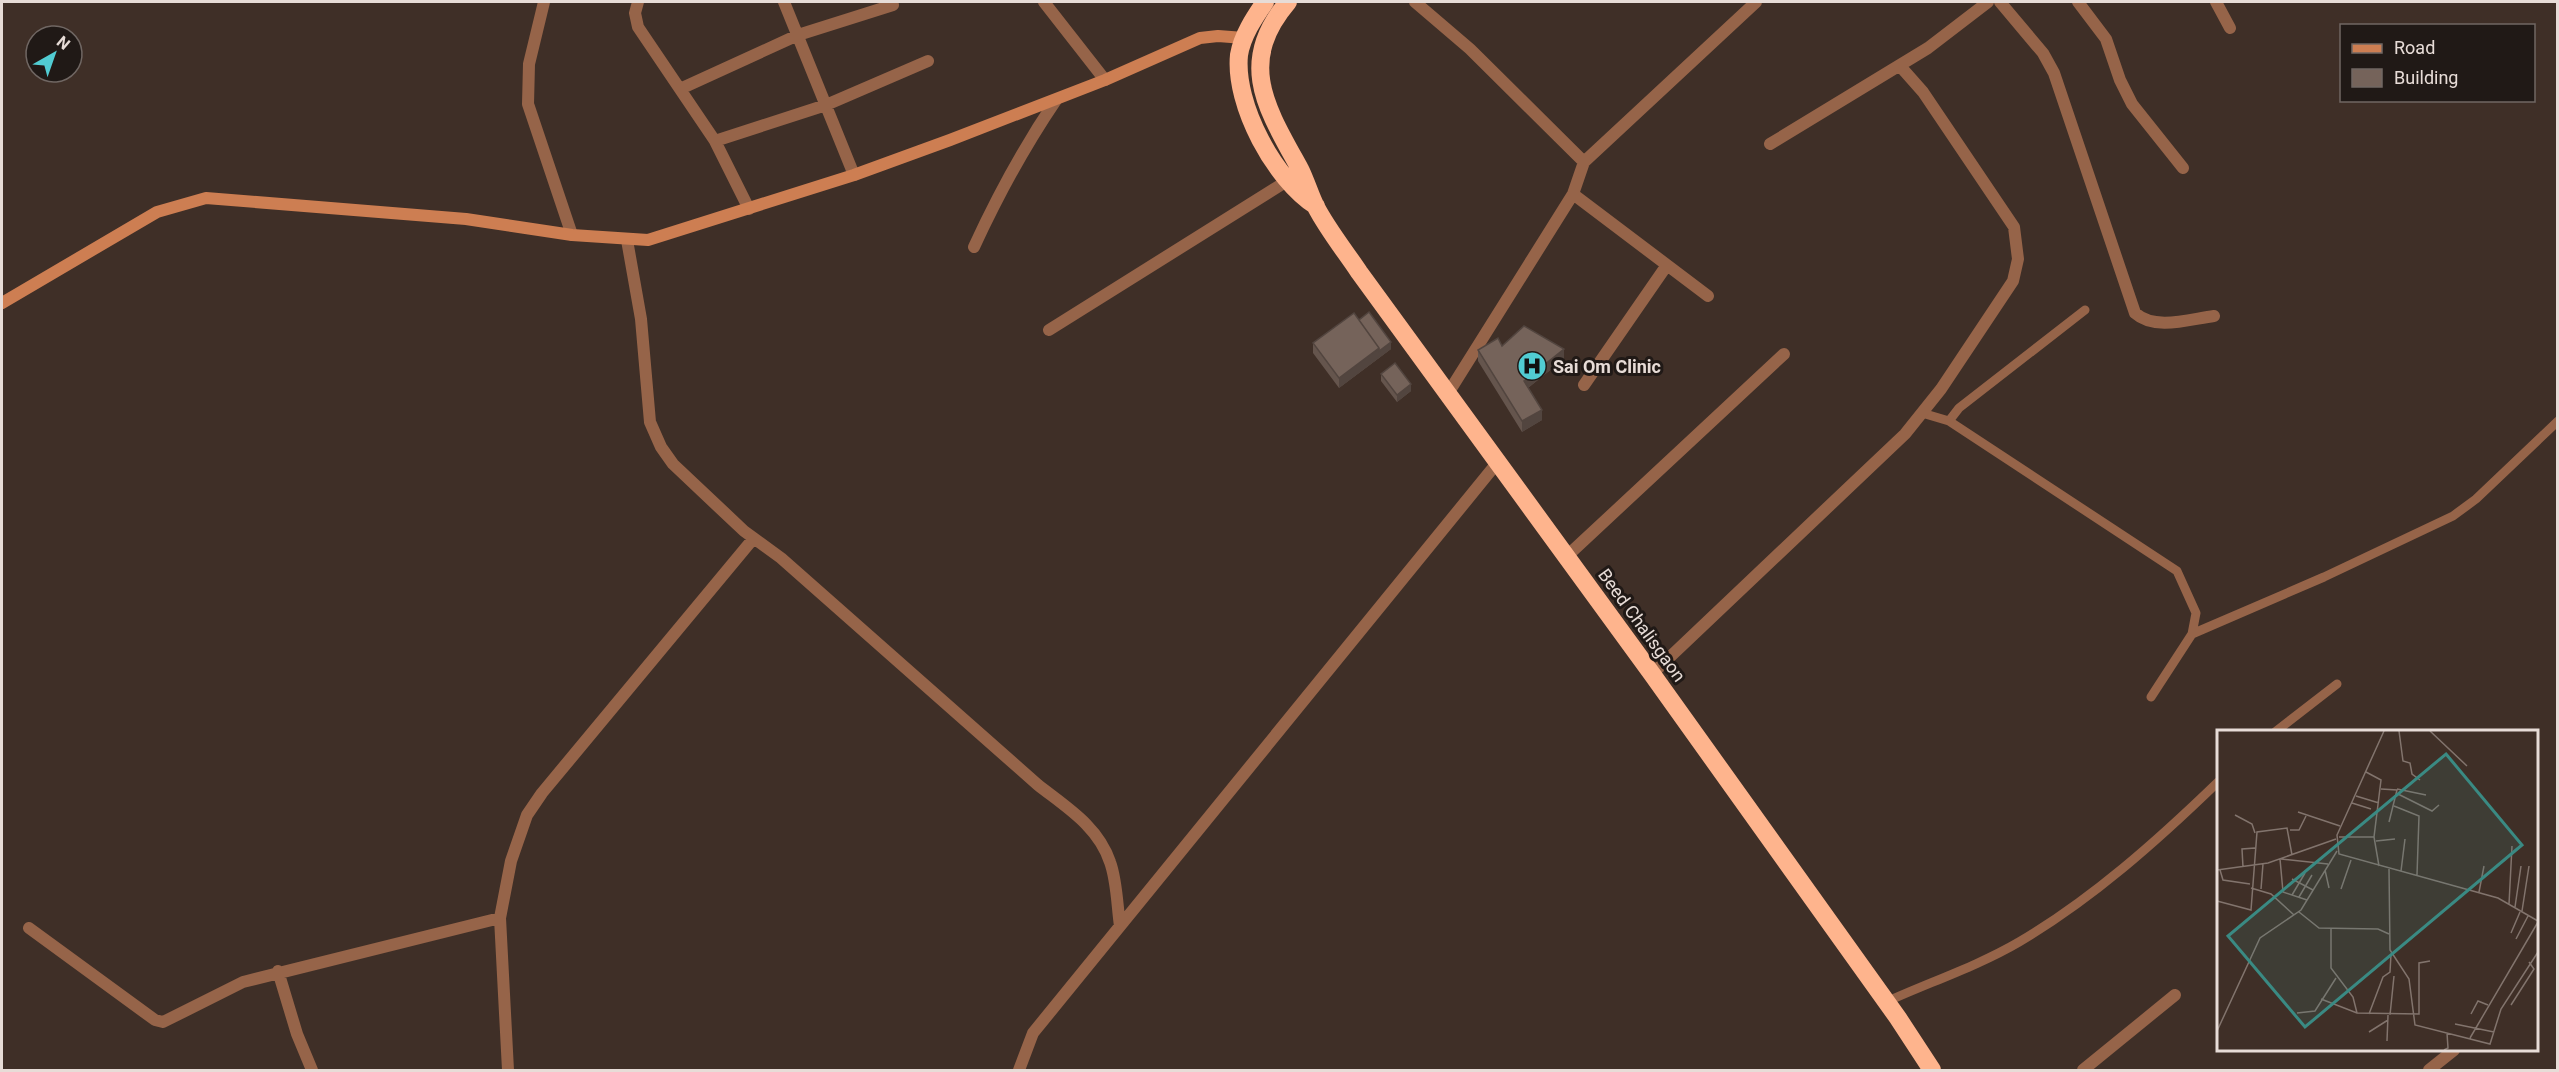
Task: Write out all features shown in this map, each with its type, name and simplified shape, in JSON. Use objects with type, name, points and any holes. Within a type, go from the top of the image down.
[{"type":"highway","name":"Beed Chalisgaon","points":[[1265,2],[1244,38],[1239,53],[1244,101],[1260,138],[1287,181],[1302,197],[1316,206]]},
{"type":"highway","name":"Beed Chalisgaon","points":[[1288,2],[1264,40],[1260,53],[1261,81],[1264,99],[1272,119],[1309,186],[1316,206],[1359,272],[1652,674],[1886,1002],[1932,1071]]},
{"type":"street","points":[[544,2],[529,64],[528,104],[572,235]]},
{"type":"street","points":[[638,2],[635,13],[639,27],[715,141],[749,209]]},
{"type":"street","points":[[784,2],[854,175]]},
{"type":"street","points":[[1044,2],[1105,80]]},
{"type":"street","points":[[1415,2],[1470,49],[1584,162]]},
{"type":"street","points":[[1447,395],[1573,194],[1584,162],[1756,2]]},
{"type":"street","points":[[1770,144],[1928,48],[1988,2]]},
{"type":"street","points":[[2000,2],[2043,53],[2054,73],[2135,313],[2142,320],[2156,323],[2214,316]]},
{"type":"street","points":[[2078,2],[2106,39],[2120,80],[2132,104],[2183,168]]},
{"type":"street","points":[[2216,2],[2230,28]]},
{"type":"street","points":[[680,89],[798,35],[893,5]]},
{"type":"street","points":[[2,303],[157,212],[207,198],[466,219],[572,235],[648,240],[854,175],[1056,100],[1207,36],[1244,38]]},
{"type":"street","points":[[715,141],[826,105],[928,62]]},
{"type":"street","points":[[1652,674],[1905,435],[1941,389],[2013,281],[2018,259],[2014,227],[1923,92],[1900,66]]},
{"type":"street","points":[[974,247],[1014,165],[1056,100]]},
{"type":"street","points":[[1049,330],[1287,181]]},
{"type":"street","points":[[1573,194],[1708,296]]},
{"type":"street","points":[[627,240],[641,319],[650,422],[673,464],[753,539],[781,558],[1038,785],[1079,816],[1100,840],[1110,863],[1120,926]]},
{"type":"street","points":[[1584,385],[1667,266]]},
{"type":"street","points":[[1566,557],[1784,354]]},
{"type":"street","points":[[1012,1071],[1020,1065],[1033,1033],[1497,463]]},
{"type":"street","points":[[508,1071],[500,918],[511,861],[532,808],[753,539]]},
{"type":"street","points":[[29,928],[155,1020],[163,1022],[243,982],[279,971],[500,918]]},
{"type":"street","points":[[279,971],[297,1034],[312,1071]]},
{"type":"street","points":[[2083,1071],[2175,995]]},
{"type":"street","points":[[2429,1071],[2453,1051]]},
{"type":"lane","points":[[1949,421],[1959,408],[2085,310]]},
{"type":"lane","points":[[1922,413],[1949,421],[2177,572],[2196,613],[2192,634],[2151,697]]},
{"type":"lane","points":[[2192,634],[2324,577],[2453,516],[2476,499],[2558,421]]},
{"type":"lane","points":[[2278,730],[2337,684]]},
{"type":"lane","points":[[1886,1002],[2006,948],[2049,924],[2147,850],[2217,784]]},
{"type":"building","points":[[1369,312],[1391,342],[1379,351],[1359,320]]},
{"type":"building","points":[[1354,313],[1379,348],[1339,378],[1313,343]]},
{"type":"building","points":[[1524,326],[1564,349],[1524,381],[1542,410],[1522,421],[1478,350],[1498,338],[1502,346]]},
{"type":"building","points":[[1395,363],[1411,384],[1397,395],[1381,374]]},
{"type":"place","name":"Sai Om Clinic","points":[[1532,366]]}]
